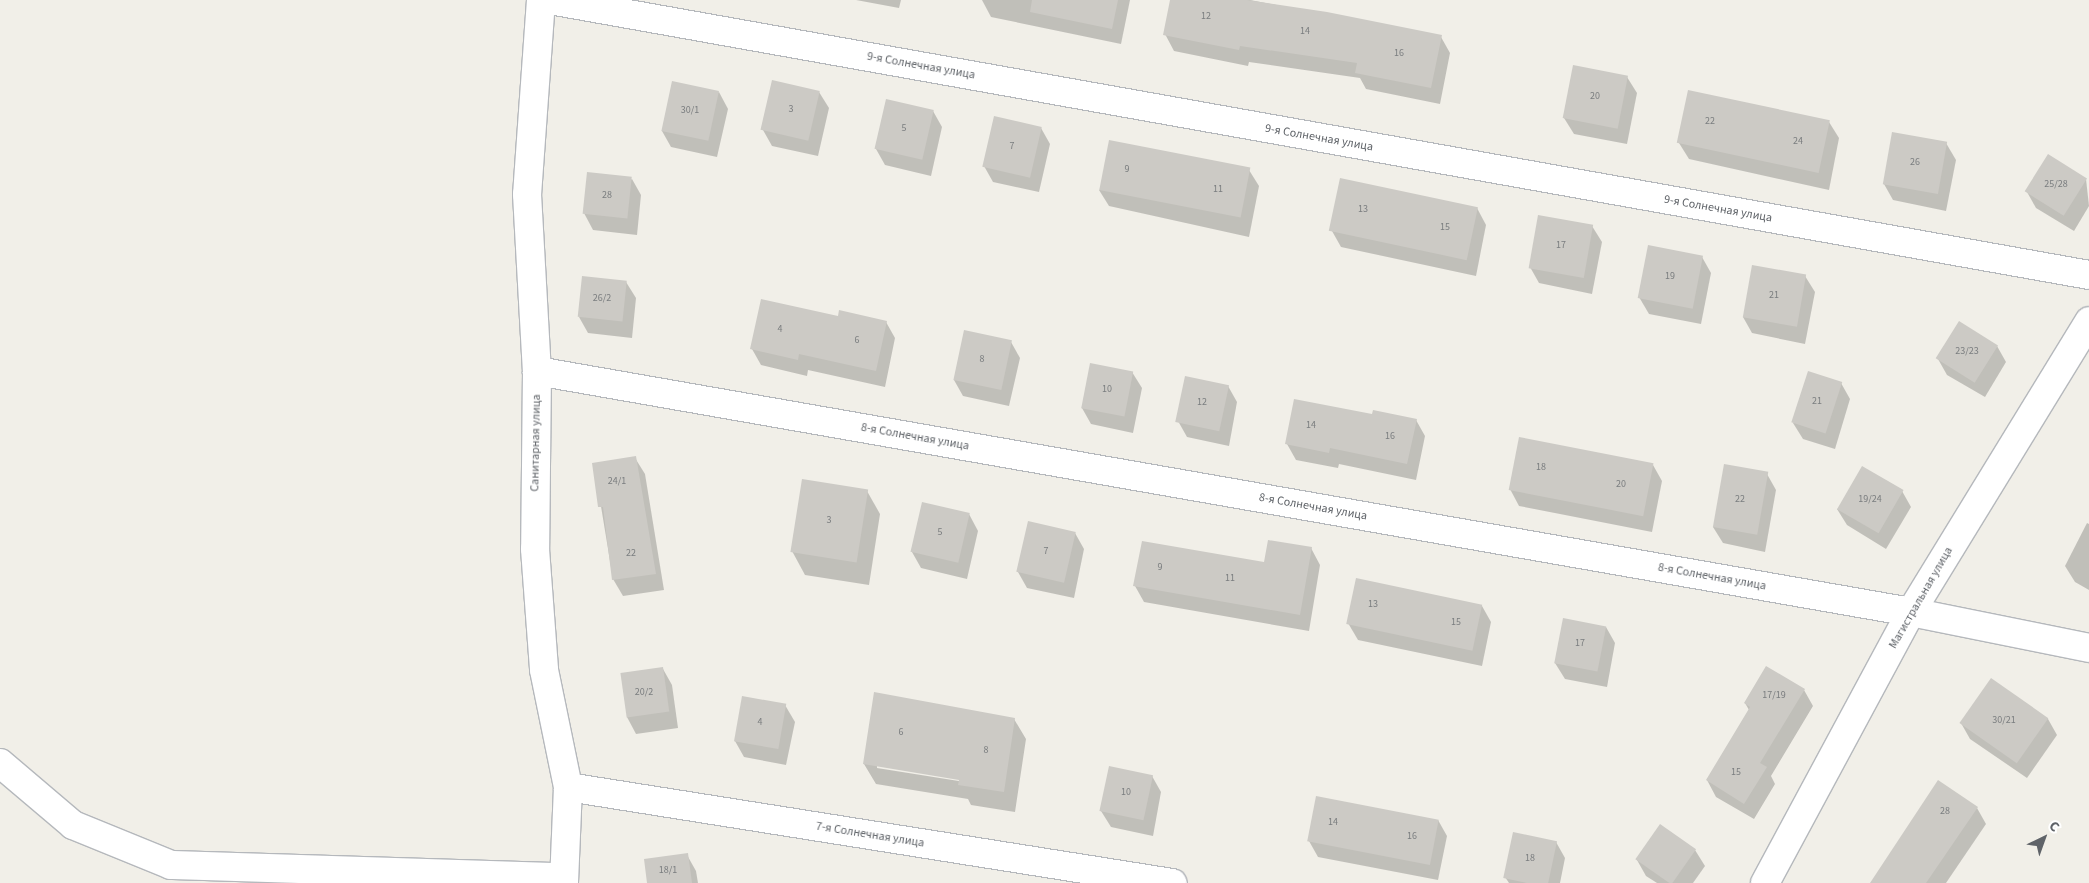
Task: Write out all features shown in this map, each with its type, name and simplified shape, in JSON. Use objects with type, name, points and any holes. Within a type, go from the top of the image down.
[{"type":"street","name":"Санитарная улица","points":[[540,0],[527,194],[537,371],[536,558],[544,670],[568,787],[564,880]]},
{"type":"street","name":"9-я Солнечная улица","points":[[550,0],[2089,275]]},
{"type":"street","name":"Магистральная улица","points":[[1765,883],[1911,612],[2089,320]]},
{"type":"street","name":"8-я Солнечная улица","points":[[537,371],[1911,612],[2089,648]]},
{"type":"street","points":[[0,763],[73,825],[172,865],[564,880]]},
{"type":"street","name":"7-я Солнечная улица","points":[[568,787],[1172,883]]},
{"type":"building","points":[[1032,0],[1118,0],[1112,29],[1030,12]]},
{"type":"building","points":[[1170,0],[1247,0],[1327,12],[1442,35],[1431,88],[1355,73],[1357,63],[1240,46],[1239,50],[1163,35]]},
{"type":"building","points":[[1573,65],[1628,76],[1618,129],[1563,118]]},
{"type":"building","points":[[772,80],[820,91],[808,141],[761,130]]},
{"type":"building","points":[[672,81],[719,91],[708,141],[661,131]]},
{"type":"building","points":[[1688,90],[1830,120],[1819,173],[1677,143]]},
{"type":"building","points":[[886,99],[934,110],[922,160],[875,149]]},
{"type":"building","points":[[994,116],[1042,127],[1030,178],[982,167]]},
{"type":"building","points":[[1892,132],[1947,142],[1938,194],[1883,184]]},
{"type":"building","points":[[1109,140],[1250,167],[1241,218],[1099,190]]},
{"type":"building","points":[[2048,154],[2087,178],[2064,216],[2025,191]]},
{"type":"building","points":[[587,172],[632,177],[627,218],[583,214]]},
{"type":"building","points":[[1340,178],[1478,207],[1467,260],[1329,231]]},
{"type":"building","points":[[1538,215],[1593,225],[1584,278],[1529,268]]},
{"type":"building","points":[[1648,245],[1703,256],[1693,309],[1638,298]]},
{"type":"building","points":[[1752,265],[1806,275],[1797,327],[1743,317]]},
{"type":"building","points":[[582,276],[627,281],[622,321],[578,317]]},
{"type":"building","points":[[761,299],[838,316],[839,310],[887,321],[876,371],[799,354],[798,360],[750,349]]},
{"type":"building","points":[[1959,321],[1998,345],[1975,383],[1936,358]]},
{"type":"building","points":[[964,330],[1012,340],[1001,390],[953,380]]},
{"type":"building","points":[[1090,363],[1133,371],[1124,417],[1081,408]]},
{"type":"building","points":[[1808,371],[1842,382],[1826,433],[1791,422]]},
{"type":"building","points":[[1185,376],[1229,385],[1219,431],[1175,422]]},
{"type":"building","points":[[1294,399],[1372,414],[1373,410],[1417,419],[1407,464],[1330,448],[1329,453],[1285,444]]},
{"type":"building","points":[[1519,437],[1653,463],[1643,516],[1509,490]]},
{"type":"building","points":[[636,456],[656,574],[612,580],[603,507],[598,507],[592,463]]},
{"type":"building","points":[[1724,464],[1768,472],[1757,535],[1713,527]]},
{"type":"building","points":[[1862,466],[1904,490],[1879,533],[1837,509]]},
{"type":"building","points":[[802,479],[868,489],[857,563],[790,552]]},
{"type":"building","points":[[922,502],[970,513],[958,563],[911,552]]},
{"type":"building","points":[[1028,521],[1076,532],[1064,583],[1016,572]]},
{"type":"building","points":[[1268,540],[1312,547],[1300,615],[1133,586],[1142,541],[1264,562]]},
{"type":"building","points":[[1356,578],[1482,605],[1472,651],[1346,624]]},
{"type":"building","points":[[1563,618],[1606,626],[1597,672],[1554,663]]},
{"type":"building","points":[[1766,666],[1805,689],[1760,763],[1767,767],[1744,804],[1706,780],[1750,707],[1744,703]]},
{"type":"building","points":[[663,667],[669,712],[627,718],[620,673]]},
{"type":"building","points":[[1991,678],[2048,718],[2017,763],[1959,723]]},
{"type":"building","points":[[874,692],[1015,718],[1004,792],[958,785],[959,780],[863,764]]},
{"type":"building","points":[[742,696],[786,704],[778,749],[734,741]]},
{"type":"building","points":[[1109,766],[1153,775],[1143,820],[1099,811]]},
{"type":"building","points":[[1938,780],[1978,807],[1926,883],[1870,883]]},
{"type":"building","points":[[1316,796],[1439,820],[1430,865],[1307,841]]},
{"type":"building","points":[[1660,824],[1696,849],[1672,883],[1669,883],[1635,859]]},
{"type":"building","points":[[1513,832],[1557,841],[1548,883],[1527,883],[1503,878]]},
{"type":"building","points":[[688,853],[692,883],[647,883],[644,859]]}]
